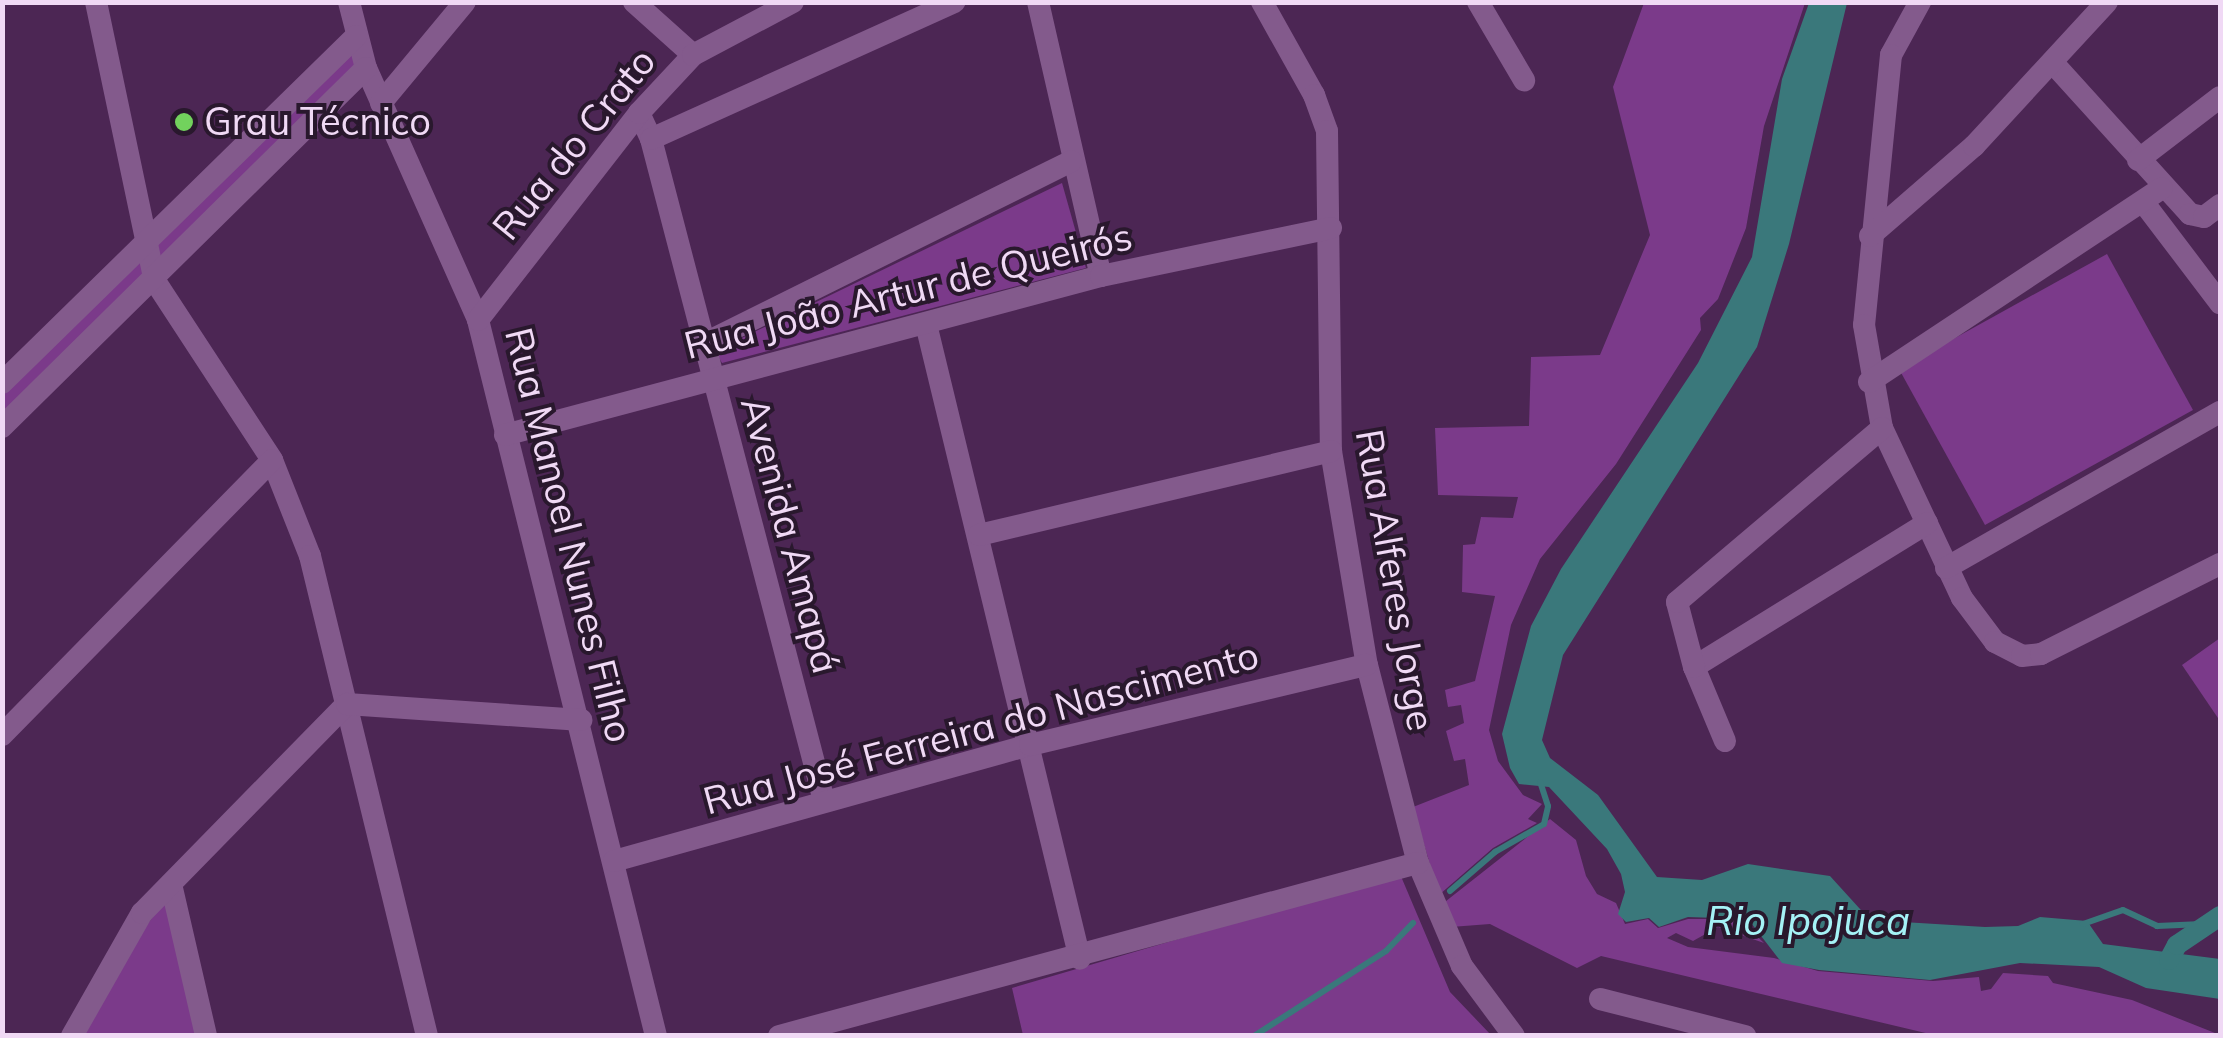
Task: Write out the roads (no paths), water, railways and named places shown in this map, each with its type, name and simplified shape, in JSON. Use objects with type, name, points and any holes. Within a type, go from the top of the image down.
[{"type":"street","points":[[96,2],[143,246],[155,281],[272,460],[310,556],[427,1036]]},
{"type":"street","name":"Rua Manoel Nunes Filho","points":[[349,2],[366,68],[478,320],[504,434],[581,720],[656,1036]]},
{"type":"street","points":[[381,103],[465,2]]},
{"type":"street","points":[[634,2],[693,55]]},
{"type":"street","name":"Rua do Crato","points":[[478,320],[639,114],[693,55],[793,2]]},
{"type":"street","points":[[651,138],[955,2]]},
{"type":"street","points":[[1038,2],[1071,162],[1102,276]]},
{"type":"street","name":"Rua Alferes Jorge","points":[[1262,2],[1314,94],[1326,131],[1331,228],[1331,451],[1367,665],[1418,862],[1462,966],[1514,1036]]},
{"type":"street","points":[[1478,2],[1524,80]]},
{"type":"street","points":[[1920,2],[1891,55],[1864,325],[1869,382],[1882,428],[1946,568],[1986,632],[2022,656],[2054,650],[2220,564]]},
{"type":"street","points":[[1870,236],[1974,146],[2108,2]]},
{"type":"street","points":[[2,383],[356,36]]},
{"type":"street","points":[[2053,63],[2138,160],[2153,196],[2220,302]]},
{"type":"street","points":[[2,427],[155,281],[366,68]]},
{"type":"street","points":[[2138,160],[2220,96]]},
{"type":"street","name":"Avenida Amapá","points":[[639,114],[651,138],[824,801]]},
{"type":"street","points":[[703,344],[1071,162]]},
{"type":"street","points":[[1869,382],[2153,196]]},
{"type":"street","points":[[2153,196],[2198,217],[2220,205]]},
{"type":"street","name":"Rua João Artur de Queirós","points":[[504,434],[1102,276],[1331,228]]},
{"type":"street","points":[[926,324],[1080,959]]},
{"type":"street","points":[[1946,568],[2220,412]]},
{"type":"street","points":[[1725,741],[1676,612],[1691,584],[1882,428]]},
{"type":"street","points":[[980,535],[1331,451]]},
{"type":"street","points":[[2,735],[272,460]]},
{"type":"street","points":[[1694,667],[1927,523]]},
{"type":"street","name":"Rua José Ferreira do Nascimento","points":[[614,861],[1030,745],[1367,665]]},
{"type":"street","points":[[72,1036],[134,926],[347,704],[581,720]]},
{"type":"street","points":[[780,1036],[1080,959],[1418,862]]},
{"type":"street","points":[[172,884],[206,1036]]},
{"type":"street","points":[[1600,998],[1745,1036]]},
{"type":"water","name":"Rio Ipojuca","points":[[1809,3],[1847,3],[1789,244],[1757,347],[1563,655],[1542,740],[1550,758],[1598,795],[1657,877],[1702,880],[1748,864],[1830,876],[1870,920],[1985,927],[2018,926],[2040,917],[2087,921],[2103,944],[2220,959],[2220,999],[2146,988],[2099,967],[2020,963],[1930,980],[1819,970],[1782,963],[1748,919],[1688,917],[1659,927],[1649,918],[1626,922],[1618,914],[1625,892],[1621,874],[1607,849],[1549,787],[1519,784],[1510,768],[1502,734],[1531,626],[1561,569],[1698,363],[1752,257],[1782,79]]},
{"type":"waterway","points":[[1450,891],[1495,852],[1544,824],[1548,806],[1540,782]]},
{"type":"waterway","points":[[2083,924],[2123,910],[2157,926],[2202,924]]},
{"type":"waterway","points":[[2169,960],[2177,945],[2220,916]]},
{"type":"waterway","points":[[1254,1036],[1386,951],[1413,923]]},
{"type":"place","name":"Grau Técnico","points":[[184,122]]}]
